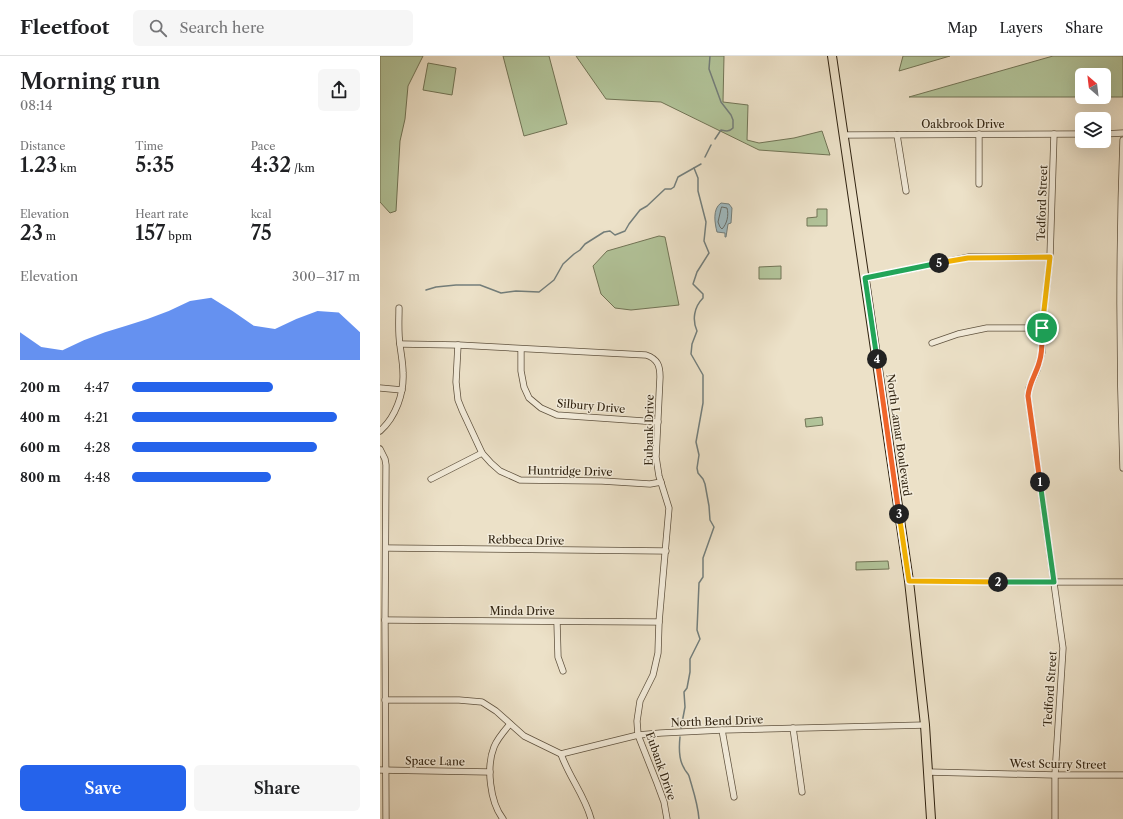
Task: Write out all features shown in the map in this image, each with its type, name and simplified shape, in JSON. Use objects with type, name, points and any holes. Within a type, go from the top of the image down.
[{"type":"main road","name":"North Lamar Boulevard","points":[[832,56],[909,581],[925,725],[931,819]]},
{"type":"street","points":[[1111,134],[1123,133]]},
{"type":"street","points":[[897,134],[906,191]]},
{"type":"street","points":[[979,134],[979,184]]},
{"type":"street","name":"Tedford Street","points":[[1054,134],[1050,257],[1042,328],[1042,352],[1037,370],[1029,388],[1028,396],[1063,648],[1055,775],[1055,819]]},
{"type":"street","name":"Oakbrook Drive","points":[[844,135],[1075,134]]},
{"type":"street","points":[[1123,140],[1121,330],[1123,468]]},
{"type":"street","points":[[865,278],[968,258],[1050,257]]},
{"type":"street","points":[[380,431],[391,418],[402,390],[403,373],[400,344],[399,308]]},
{"type":"street","points":[[932,344],[958,334],[987,328],[1042,328]]},
{"type":"street","name":"Eubank Drive","points":[[400,344],[458,345],[646,355],[653,358],[658,363],[660,370],[656,457],[657,469],[669,508],[656,664],[653,675],[638,707],[637,721],[638,735],[657,783],[667,819]]},
{"type":"street","name":"Huntridge Drive","points":[[458,345],[456,382],[457,395],[462,410],[482,453],[500,472],[520,480],[602,481],[650,484],[661,482]]},
{"type":"street","name":"Silbury Drive","points":[[521,349],[521,371],[524,387],[529,398],[541,408],[557,415],[658,422]]},
{"type":"street","points":[[380,388],[402,390]]},
{"type":"street","points":[[380,449],[386,465],[385,700],[382,770],[386,819]]},
{"type":"street","points":[[431,479],[482,453]]},
{"type":"street","name":"Rebbeca Drive","points":[[386,548],[666,551]]},
{"type":"street","points":[[909,581],[1123,582]]},
{"type":"street","name":"Minda Drive","points":[[385,620],[659,622]]},
{"type":"street","points":[[557,622],[558,657],[563,671]]},
{"type":"street","points":[[385,700],[459,700],[482,702],[496,711],[524,736],[561,754],[591,819]]},
{"type":"street","points":[[503,819],[496,806],[493,796],[490,772],[491,754],[494,745],[510,724]]},
{"type":"street","name":"North Bend Drive","points":[[561,754],[638,735],[722,730],[925,725]]},
{"type":"street","points":[[793,728],[802,792]]},
{"type":"street","points":[[722,730],[734,797]]},
{"type":"street","name":"Space Lane","points":[[382,770],[490,772]]},
{"type":"street","name":"West Scurry Street","points":[[928,772],[1123,775]]},
{"type":"green space","points":[[380,56],[423,56],[408,86],[405,119],[400,141],[396,211],[390,213],[380,202]]},
{"type":"green space","points":[[503,56],[549,56],[567,124],[524,136]]},
{"type":"green space","points":[[576,56],[724,56],[723,102],[748,105],[747,140],[759,143],[794,138],[822,131],[830,155],[759,150],[661,102],[606,99]]},
{"type":"green space","points":[[903,56],[950,56],[899,71]]},
{"type":"green space","points":[[1053,56],[1123,56],[1123,97],[1111,97],[1111,68],[1075,68],[1075,97],[909,97]]},
{"type":"green space","points":[[428,63],[456,68],[452,95],[423,90]]},
{"type":"green space","points":[[817,209],[827,209],[827,226],[807,226],[807,218],[817,217]]},
{"type":"green space","points":[[659,236],[665,237],[679,305],[631,310],[615,308],[601,294],[593,266],[607,251]]},
{"type":"green space","points":[[781,266],[781,279],[759,279],[759,267]]},
{"type":"green space","points":[[822,417],[823,425],[806,427],[805,419]]},
{"type":"green space","points":[[888,561],[889,569],[856,570],[856,562]]},
{"type":"water","points":[[721,203],[729,204],[732,208],[731,223],[728,224],[726,237],[725,233],[717,232],[715,213],[716,209]]},
{"type":"waterway","points":[[710,56],[709,69],[721,102],[733,120],[733,128],[729,131],[721,130],[715,139]]},
{"type":"waterway","points":[[705,157],[711,145]]},
{"type":"waterway","points":[[426,290],[436,287],[456,285],[480,285],[501,293],[516,291],[539,292],[554,280],[563,264],[585,244],[604,232],[610,231],[615,235],[625,231],[640,210],[647,206],[665,189],[671,189],[674,187],[678,177],[701,164]]},
{"type":"waterway","points":[[681,728],[685,707],[684,692],[687,688],[690,672],[690,659],[700,639],[697,630],[699,583],[703,577],[703,558],[714,527],[710,520],[705,484],[698,473],[697,468],[699,455],[696,442],[703,403],[703,375],[691,354],[692,344],[697,331],[694,318],[696,309],[703,298],[703,294],[693,284],[697,272],[709,253],[704,241],[706,222],[698,191],[698,178],[694,168]]},
{"type":"waterway","points":[[680,737],[680,757],[684,769],[689,776],[699,819]]},
{"type":"route","points":[[1050,257],[1042,328],[1042,352],[1040,362],[1031,382],[1028,396],[1054,582],[909,581],[865,278],[968,258],[1050,257]]}]
